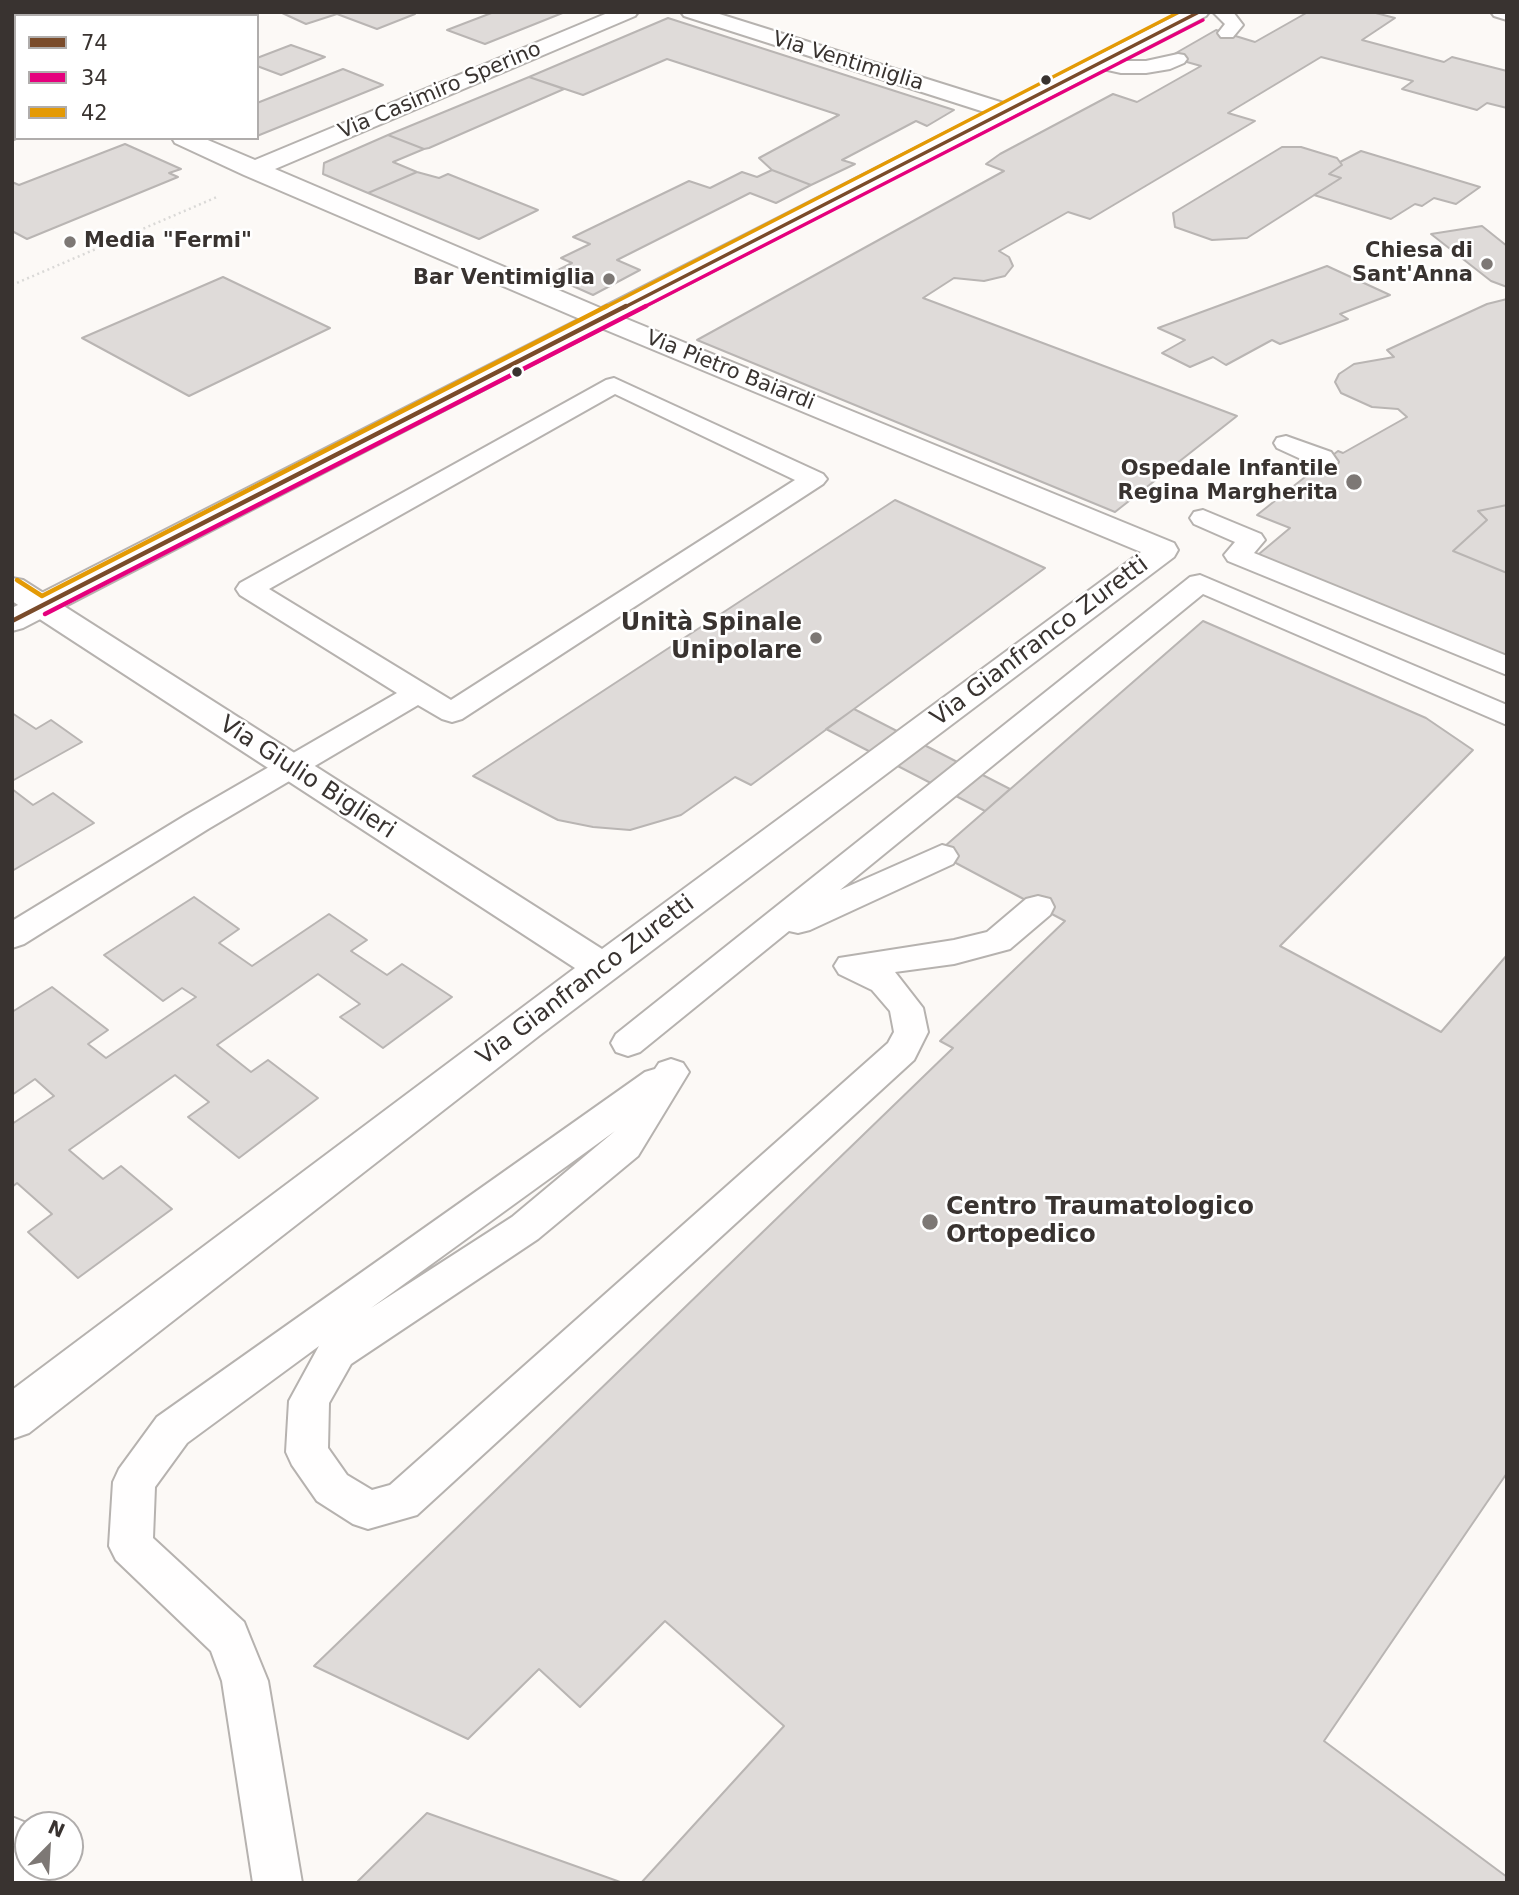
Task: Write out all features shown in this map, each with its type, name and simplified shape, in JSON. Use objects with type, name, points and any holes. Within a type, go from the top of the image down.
[{"type":"street","name":"Via Casimiro Sperino","points":[[260,173],[628,12]]},
{"type":"street","name":"Via Ventimiglia","points":[[691,12],[1004,111]]},
{"type":"street","points":[[27,614],[1199,12]]},
{"type":"street","points":[[1501,12],[1507,14]]},
{"type":"street","name":"Via Pietro Baiardi","points":[[187,140],[603,319],[1163,550]]},
{"type":"street","name":"Via Gianfranco Zuretti","points":[[12,1418],[603,968],[1163,550]]},
{"type":"street","name":"Via Giulio Biglieri","points":[[12,587],[27,614],[292,768],[603,968]]},
{"type":"lane","points":[[1222,12],[1234,25],[1227,33]]},
{"type":"lane","points":[[1100,63],[1121,67],[1146,67],[1164,65],[1178,59]]},
{"type":"lane","points":[[614,385],[814,479],[452,713],[418,693],[250,589],[614,385]]},
{"type":"lane","points":[[1286,443],[1322,457],[1325,461]]},
{"type":"lane","points":[[1268,519],[1250,522],[1207,515],[1252,540],[1237,555],[1507,666]]},
{"type":"lane","points":[[628,1043],[1200,583],[1507,716]]},
{"type":"lane","points":[[12,936],[197,822],[418,693]]},
{"type":"lane","points":[[751,943],[942,856]]},
{"type":"lane","points":[[278,1883],[245,1681],[228,1637],[131,1546],[134,1482],[172,1430],[671,1072],[625,1146],[525,1228],[337,1352],[309,1401],[307,1452],[332,1488],[368,1510],[402,1502],[902,1051],[911,1032],[906,1008],[884,981],[851,966],[954,952],[998,941],[1038,907]]},
{"type":"path","points":[[12,285],[260,173]]},
{"type":"building","points":[[12,12],[31,14],[14,14],[12,46]]},
{"type":"building","points":[[47,12],[132,12],[127,14],[42,14]]},
{"type":"building","points":[[280,12],[415,14],[377,29],[337,14],[306,24]]},
{"type":"building","points":[[494,12],[565,12],[485,44],[447,30]]},
{"type":"building","points":[[1308,12],[1372,12],[1395,18],[1362,40],[1444,62],[1452,57],[1507,71],[1507,108],[1487,103],[1477,110],[1402,89],[1413,81],[1321,57],[1228,113],[1255,121],[1090,219],[1068,212],[999,251],[1009,257],[1013,266],[1005,276],[984,281],[954,278],[923,298],[1237,416],[1115,512],[697,340],[1004,171],[986,164],[1000,154],[1113,94],[1137,102],[1201,66],[1169,57],[1216,30],[1255,42]]},
{"type":"building","points":[[668,18],[954,110],[927,126],[916,121],[842,160],[855,164],[811,185],[772,170],[759,158],[839,115],[667,59],[583,95],[529,77]]},
{"type":"building","points":[[291,45],[325,57],[281,75],[259,67],[259,57]]},
{"type":"building","points":[[343,69],[383,85],[259,135],[259,102]]},
{"type":"building","points":[[529,77],[564,89],[429,148],[424,149],[388,135]]},
{"type":"building","points":[[14,96],[12,141],[12,97]]},
{"type":"building","points":[[388,135],[424,149],[393,162],[417,172],[368,193],[323,174],[324,163]]},
{"type":"building","points":[[125,144],[181,169],[169,173],[178,177],[27,239],[12,231],[12,182],[19,185]]},
{"type":"building","points":[[1282,147],[1301,147],[1337,158],[1342,165],[1329,174],[1341,178],[1247,238],[1212,240],[1175,227],[1173,213]]},
{"type":"building","points":[[1361,151],[1480,187],[1456,204],[1434,198],[1422,206],[1415,204],[1391,219],[1314,195],[1341,178],[1329,174],[1342,165],[1340,162]]},
{"type":"building","points":[[772,170],[811,185],[776,203],[750,193],[617,260],[640,270],[593,295],[548,275],[572,263],[561,258],[590,244],[573,237],[689,181],[710,188],[742,172],[757,177]]},
{"type":"building","points":[[417,172],[439,178],[448,174],[538,210],[479,239],[368,193]]},
{"type":"building","name":"Chiesa di Sant'Anna","points":[[1482,226],[1507,246],[1507,287],[1491,281],[1431,234]]},
{"type":"building","points":[[1327,266],[1390,295],[1340,314],[1348,319],[1280,344],[1272,340],[1226,365],[1213,357],[1190,367],[1162,353],[1185,340],[1158,328]]},
{"type":"building","points":[[223,277],[330,328],[189,396],[82,338]]},
{"type":"building","name":"Ospedale Infantile Regina Margherita","points":[[1507,299],[1507,505],[1478,511],[1487,520],[1453,551],[1507,573],[1507,663],[1253,559],[1290,528],[1257,515],[1338,451],[1343,453],[1407,417],[1398,409],[1372,407],[1341,393],[1335,382],[1339,374],[1354,364],[1394,357],[1387,350],[1487,304]]},
{"type":"building","name":"Unità Spinale Unipolare","points":[[895,500],[1045,568],[751,785],[735,777],[681,815],[630,830],[593,827],[558,820],[473,776]]},
{"type":"building","points":[[1507,505],[1507,573],[1453,551],[1487,520],[1478,511]]},
{"type":"building","points":[[1203,621],[1426,718],[1473,750],[1280,946],[1441,1032],[1507,955],[1507,1473],[1324,1741],[1507,1877],[1507,1883],[641,1883],[784,1726],[665,1621],[580,1707],[539,1669],[468,1739],[314,1666],[953,1048],[940,1041],[1065,921],[937,853]]},
{"type":"building","points":[[854,709],[1010,789],[985,811],[826,729]]},
{"type":"building","points":[[12,713],[36,729],[51,720],[82,742],[12,781]]},
{"type":"building","points":[[12,789],[33,805],[53,793],[94,823],[12,871]]},
{"type":"building","points":[[194,897],[239,929],[219,943],[252,966],[329,914],[367,940],[351,951],[387,975],[402,964],[452,997],[383,1048],[340,1017],[360,1004],[318,974],[217,1045],[251,1072],[268,1060],[318,1098],[239,1158],[188,1117],[209,1102],[175,1075],[69,1150],[103,1179],[121,1166],[172,1209],[78,1278],[28,1232],[52,1214],[17,1183],[12,1187],[12,1124],[54,1096],[35,1079],[12,1095],[12,1012],[52,987],[108,1030],[88,1044],[106,1058],[196,997],[182,988],[163,1001],[104,955]]},
{"type":"building","points":[[427,1813],[623,1883],[356,1883]]},
{"type":"transit line","name":"42","points":[[17,580],[42,596],[1179,12]]},
{"type":"transit line","name":"74","points":[[12,621],[1199,12]]},
{"type":"transit line","name":"34","points":[[45,614],[1203,20]]},
{"type":"place","name":"Media \"Fermi\"","points":[[70,242]]},
{"type":"place","name":"Chiesa di Sant'Anna","points":[[1487,264]]},
{"type":"place","name":"Bar Ventimiglia","points":[[609,279]]},
{"type":"place","name":"Ospedale Infantile Regina Margherita","points":[[1354,482]]},
{"type":"place","name":"Unità Spinale Unipolare","points":[[816,638]]},
{"type":"place","name":"Centro Traumatologico Ortopedico","points":[[930,1222]]}]
